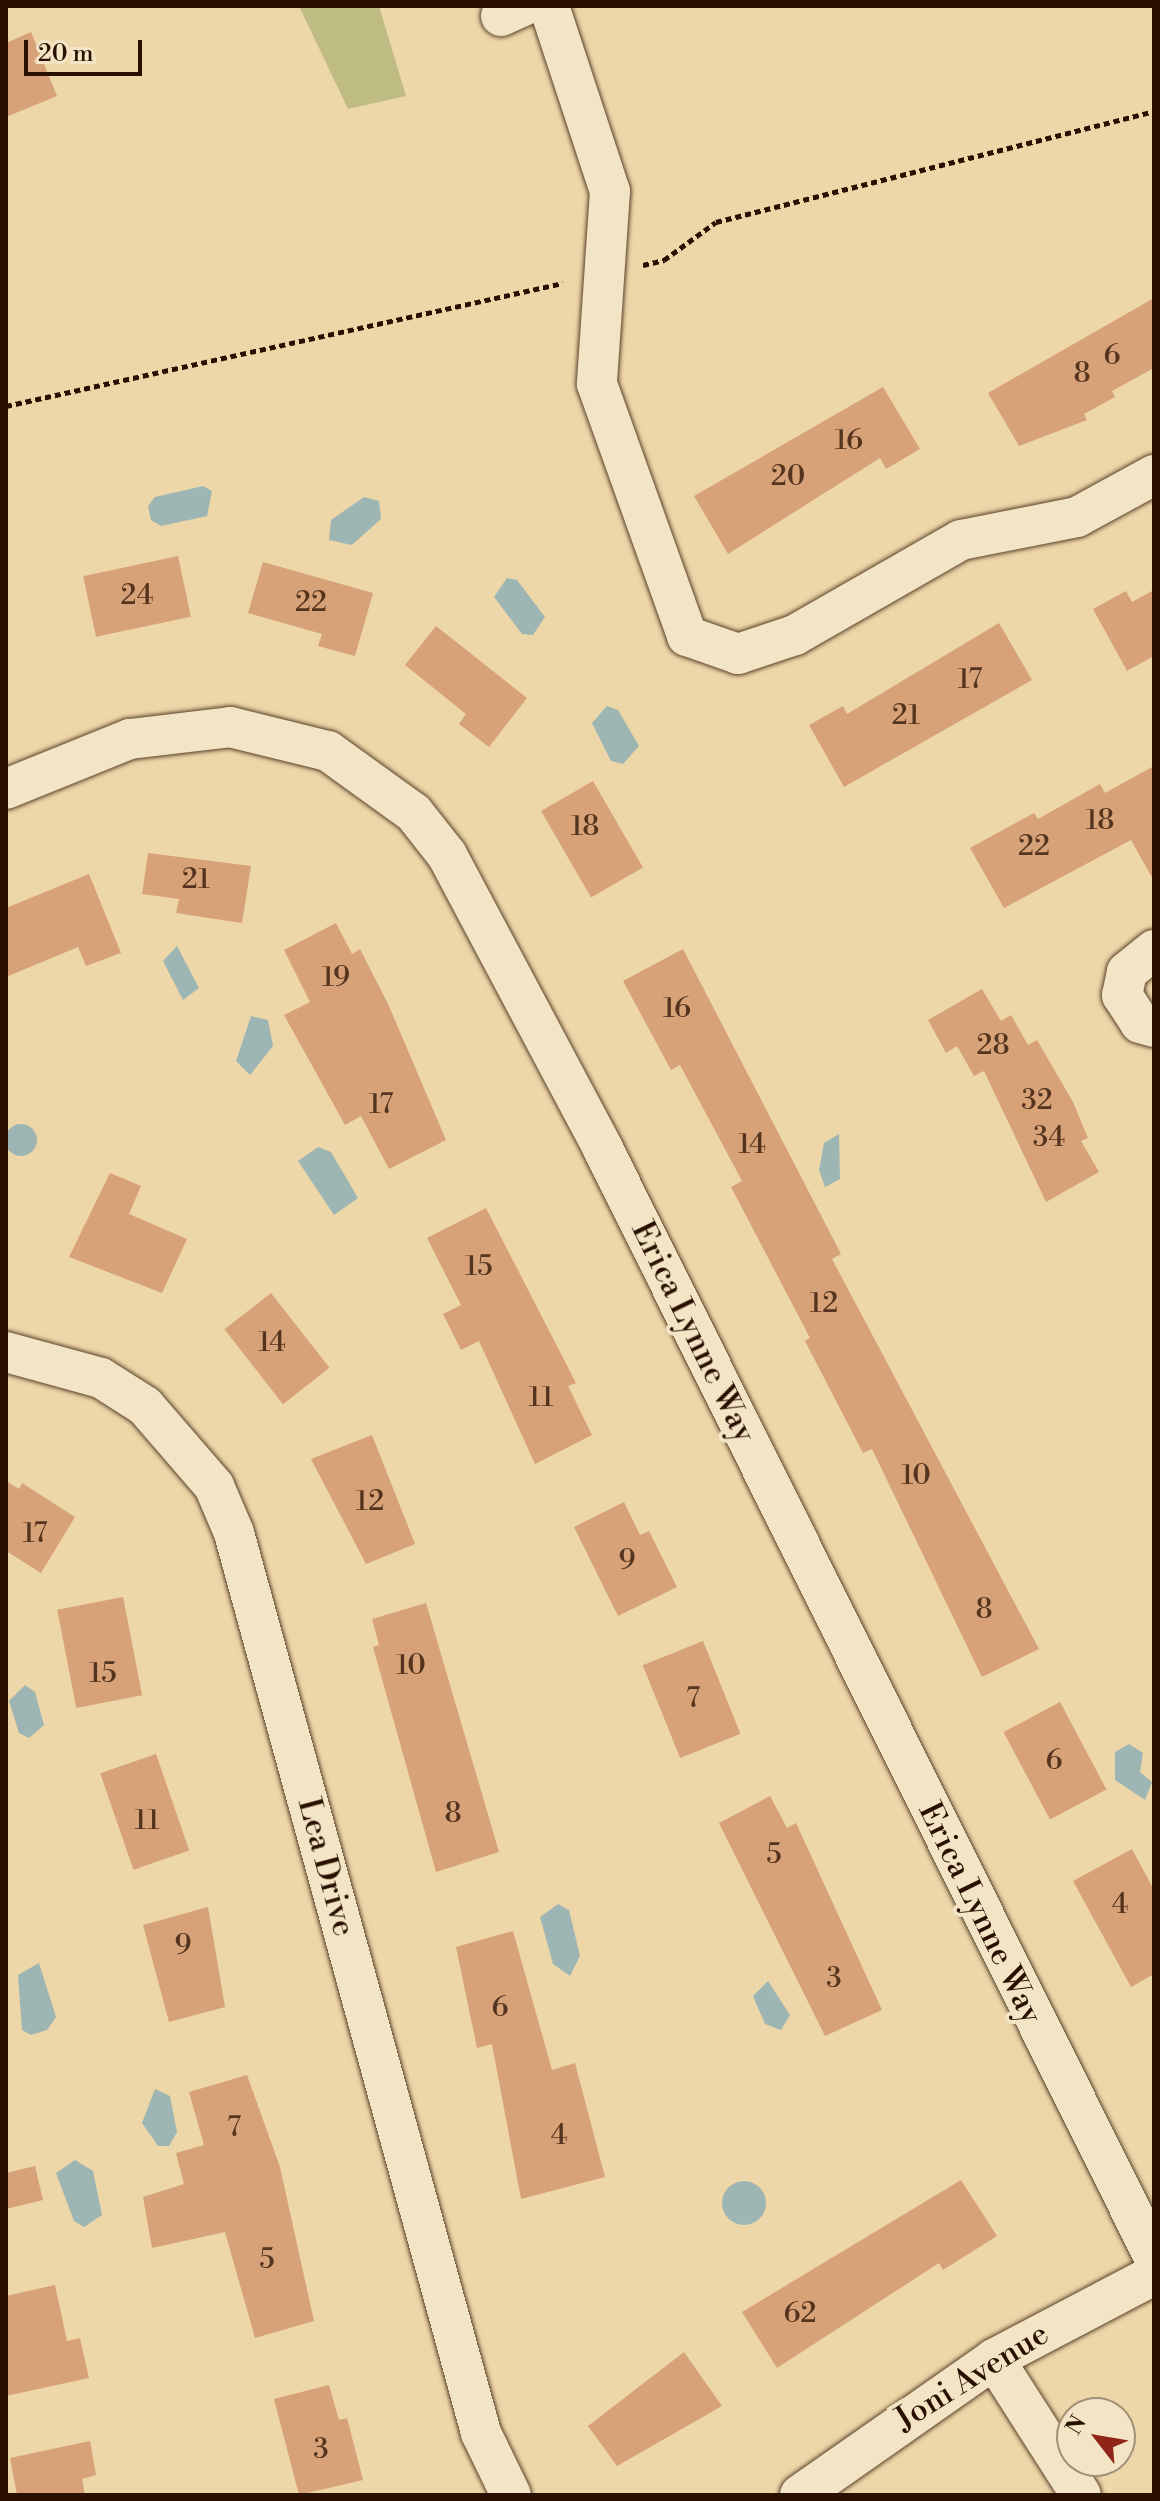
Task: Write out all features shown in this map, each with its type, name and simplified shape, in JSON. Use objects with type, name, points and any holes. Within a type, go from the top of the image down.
[{"type":"street","points":[[549,6],[610,191],[597,384],[671,608],[687,636],[713,651],[738,654],[795,635],[961,540],[1077,517],[1154,475]]},
{"type":"street","name":"Erica Lynne Way","points":[[6,789],[130,739],[230,727],[328,751],[375,778],[431,834],[603,1149],[1154,2257]]},
{"type":"street","points":[[1154,950],[1127,972],[1122,995],[1140,1023],[1154,1027]]},
{"type":"street","name":"Lea Drive","points":[[6,1352],[101,1378],[145,1406],[214,1486],[234,1533],[481,2433],[511,2495]]},
{"type":"street","name":"Joni Avenue","points":[[800,2495],[994,2359],[1154,2275]]},
{"type":"street","points":[[994,2359],[1081,2495]]},
{"type":"shaded area","points":[[299,6],[379,6],[406,96],[348,109]]},
{"type":"water","points":[[203,486],[212,491],[207,516],[161,526],[151,520],[148,506],[155,497]]},
{"type":"water","points":[[364,497],[379,501],[381,519],[352,545],[329,540],[331,520]]},
{"type":"water","points":[[507,578],[517,580],[545,617],[533,635],[522,634],[494,597]]},
{"type":"water","points":[[607,706],[618,710],[639,746],[623,764],[611,761],[592,723]]},
{"type":"water","points":[[177,946],[199,988],[183,1000],[163,961]]},
{"type":"water","points":[[251,1016],[268,1020],[273,1046],[250,1075],[236,1061]]},
{"type":"water","points":[[21,1124],[33,1128],[37,1140],[33,1152],[21,1156],[9,1152],[5,1140],[9,1128]]},
{"type":"water","points":[[839,1134],[840,1179],[825,1187],[819,1170],[824,1143]]},
{"type":"water","points":[[318,1147],[331,1152],[358,1198],[334,1215],[298,1161]]},
{"type":"water","points":[[25,1685],[35,1692],[44,1725],[29,1738],[19,1733],[9,1701]]},
{"type":"water","points":[[1129,1744],[1143,1753],[1140,1772],[1152,1782],[1145,1800],[1115,1780],[1115,1752]]},
{"type":"water","points":[[558,1904],[569,1910],[580,1956],[570,1976],[553,1964],[540,1917]]},
{"type":"water","points":[[39,1963],[56,2017],[47,2030],[31,2035],[22,2030],[18,1975]]},
{"type":"water","points":[[768,1981],[790,2015],[781,2030],[765,2024],[753,1996]]},
{"type":"water","points":[[155,2089],[170,2096],[177,2132],[169,2146],[158,2146],[142,2123]]},
{"type":"water","points":[[75,2160],[93,2171],[102,2215],[84,2227],[74,2221],[56,2173]]},
{"type":"water","points":[[744,2181],[759,2188],[766,2203],[759,2218],[744,2225],[729,2218],[722,2203],[729,2188]]},
{"type":"building","points":[[31,32],[57,96],[6,117],[6,43]]},
{"type":"building","points":[[1154,298],[1154,368],[1112,391],[1115,397],[1084,414],[1087,420],[1019,446],[988,393]]},
{"type":"building","points":[[883,387],[920,449],[886,469],[880,458],[728,554],[694,496]]},
{"type":"building","points":[[178,556],[191,617],[96,637],[83,576]]},
{"type":"building","points":[[263,562],[373,593],[355,656],[318,646],[322,634],[248,613]]},
{"type":"building","points":[[1154,590],[1154,656],[1127,671],[1093,609],[1126,591],[1132,602]]},
{"type":"building","points":[[999,623],[1032,680],[844,787],[809,725],[843,706],[847,714]]},
{"type":"building","points":[[436,626],[527,698],[489,747],[459,724],[466,714],[405,665]]},
{"type":"building","points":[[1154,766],[1154,881],[1131,840],[1004,908],[970,848],[1034,813],[1038,819],[1100,784],[1105,793]]},
{"type":"building","points":[[593,781],[643,868],[591,898],[541,811]]},
{"type":"building","points":[[148,853],[251,866],[242,923],[176,913],[179,899],[142,894]]},
{"type":"building","points":[[89,874],[121,953],[86,966],[78,947],[6,977],[6,908]]},
{"type":"building","points":[[336,923],[352,954],[360,949],[389,1006],[446,1140],[389,1169],[361,1116],[345,1125],[284,1015],[310,1002],[284,950]]},
{"type":"building","points":[[683,949],[841,1254],[832,1259],[1039,1649],[982,1677],[872,1449],[863,1453],[805,1341],[810,1338],[731,1187],[742,1181],[680,1065],[671,1070],[623,981]]},
{"type":"building","points":[[982,989],[1001,1021],[1011,1015],[1028,1045],[1037,1040],[1073,1102],[1088,1138],[1081,1141],[1099,1172],[1046,1202],[984,1071],[974,1076],[957,1046],[946,1053],[928,1020]]},
{"type":"building","points":[[110,1173],[141,1186],[129,1214],[187,1239],[162,1293],[69,1257]]},
{"type":"building","points":[[486,1208],[576,1383],[568,1386],[592,1435],[535,1464],[479,1341],[461,1350],[443,1314],[461,1305],[427,1238]]},
{"type":"building","points":[[271,1293],[329,1368],[283,1404],[225,1329]]},
{"type":"building","points":[[372,1435],[415,1544],[366,1564],[311,1459]]},
{"type":"building","points":[[6,1481],[19,1489],[22,1483],[75,1517],[41,1573],[6,1551]]},
{"type":"building","points":[[624,1502],[640,1535],[649,1531],[677,1587],[618,1616],[574,1527]]},
{"type":"building","points":[[123,1597],[142,1695],[76,1708],[57,1610]]},
{"type":"building","points":[[426,1603],[499,1852],[436,1872],[373,1647],[379,1645],[372,1619]]},
{"type":"building","points":[[703,1641],[740,1734],[680,1758],[643,1665]]},
{"type":"building","points":[[1060,1702],[1106,1789],[1050,1819],[1003,1732]]},
{"type":"building","points":[[156,1754],[189,1850],[133,1870],[100,1773]]},
{"type":"building","points":[[770,1796],[787,1828],[796,1823],[882,2010],[825,2036],[719,1823]]},
{"type":"building","points":[[1132,1849],[1154,1890],[1154,1974],[1131,1987],[1073,1881]]},
{"type":"building","points":[[208,1907],[225,2007],[169,2022],[143,1925]]},
{"type":"building","points":[[513,1931],[552,2070],[575,2063],[605,2177],[521,2199],[492,2044],[477,2048],[456,1947]]},
{"type":"building","points":[[247,2075],[280,2167],[314,2321],[255,2338],[225,2232],[152,2248],[143,2197],[184,2184],[176,2153],[204,2145],[189,2092]]},
{"type":"building","points":[[35,2166],[43,2200],[6,2209],[6,2173]]},
{"type":"building","points":[[961,2180],[997,2236],[943,2270],[939,2263],[777,2368],[742,2312]]},
{"type":"building","points":[[55,2285],[67,2341],[80,2338],[89,2378],[6,2396],[6,2296]]},
{"type":"building","points":[[684,2352],[722,2406],[617,2466],[588,2426]]},
{"type":"building","points":[[329,2385],[339,2420],[347,2418],[363,2480],[299,2495],[274,2399]]},
{"type":"building","points":[[90,2441],[96,2475],[82,2479],[85,2495],[17,2495],[10,2458]]}]
